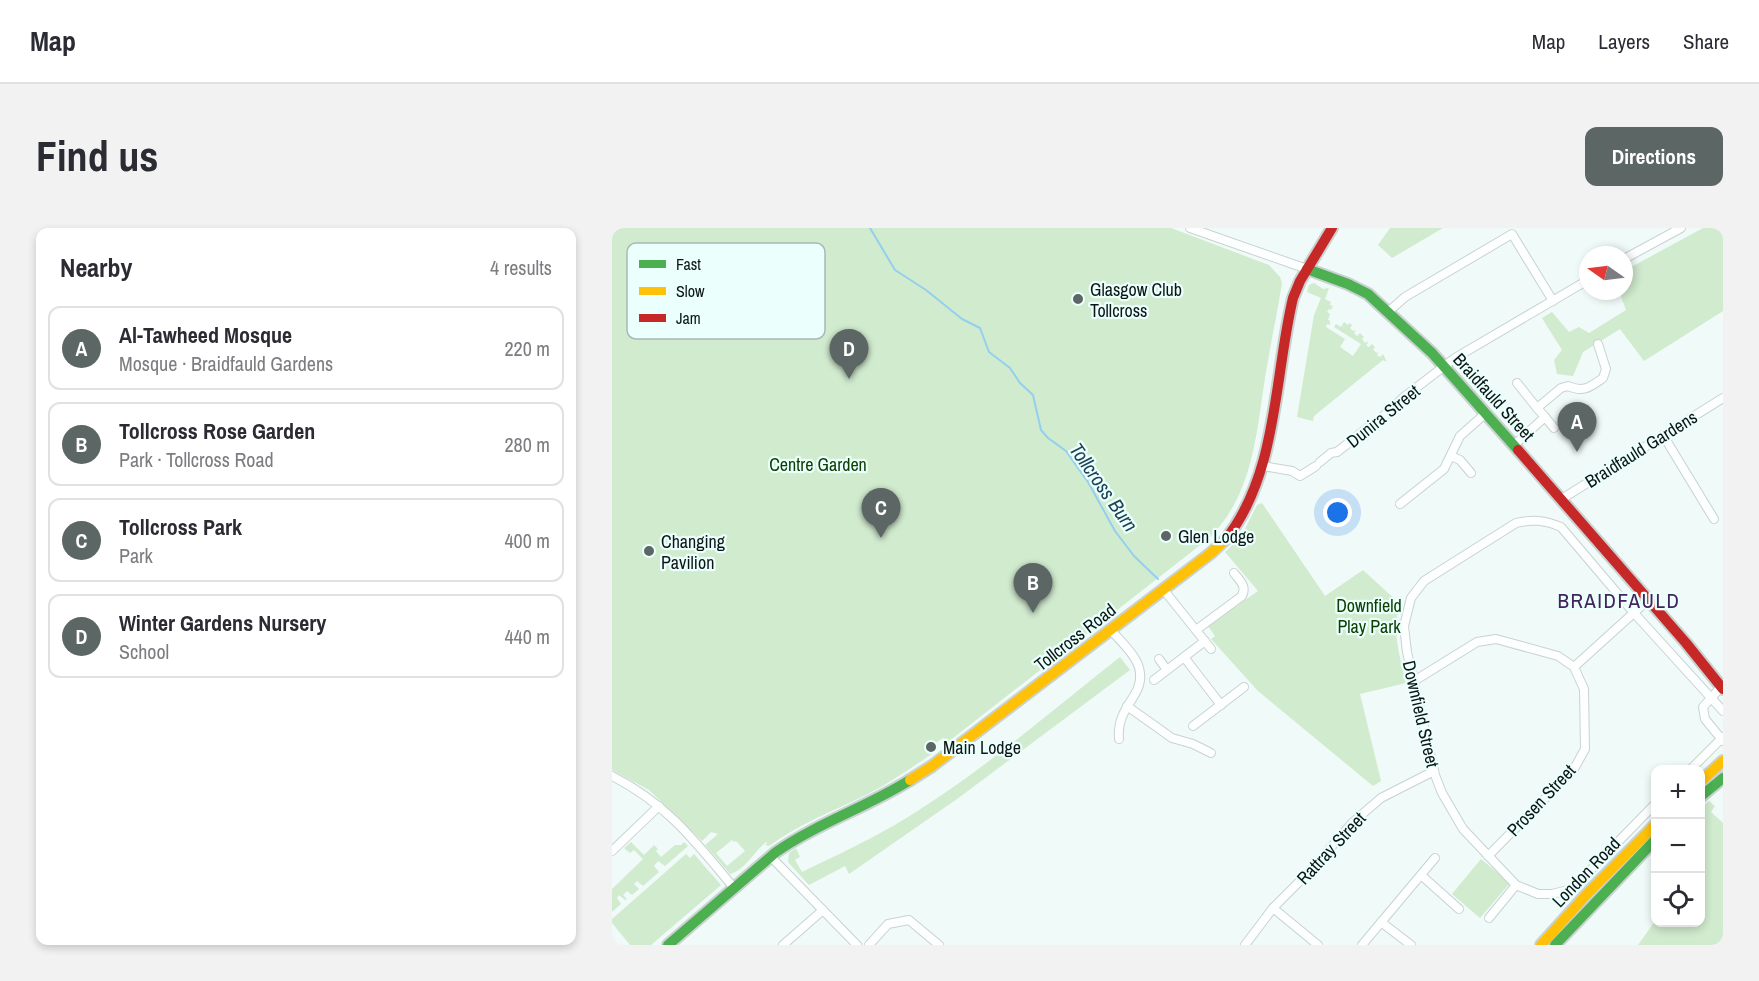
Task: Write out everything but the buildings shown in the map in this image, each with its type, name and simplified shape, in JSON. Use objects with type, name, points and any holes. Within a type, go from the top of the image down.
[{"type":"street","points":[[1190,228],[1307,269]]},
{"type":"street","name":"Tollcross Road","points":[[668,945],[770,856],[792,841],[879,799],[915,778],[1111,630],[1226,539],[1251,502],[1263,465],[1292,303],[1297,288],[1332,228]]},
{"type":"street","points":[[1633,254],[1681,228]]},
{"type":"street","points":[[1388,312],[1405,297],[1512,234],[1553,301]]},
{"type":"street","name":"Braidfauld Street","points":[[1307,269],[1368,294],[1444,366],[1514,444],[1722,688]]},
{"type":"street","name":"Dunira Street","points":[[1263,465],[1292,471],[1300,476],[1330,454],[1340,456],[1370,426],[1457,356],[1579,285]]},
{"type":"street","points":[[1537,408],[1563,387],[1568,386],[1581,390],[1604,378],[1606,369],[1598,344]]},
{"type":"street","points":[[1517,383],[1554,428]]},
{"type":"street","name":"Braidfauld Gardens","points":[[1560,500],[1723,398]]},
{"type":"street","points":[[1400,504],[1441,472],[1457,440],[1486,413]]},
{"type":"street","points":[[1514,444],[1545,417]]},
{"type":"street","points":[[1663,435],[1714,519]]},
{"type":"street","points":[[1450,456],[1460,460],[1471,473]]},
{"type":"street","name":"Downfield Street","points":[[1572,888],[1552,894],[1538,894],[1516,885],[1462,829],[1442,793],[1434,771],[1407,652],[1404,626],[1411,598],[1424,581],[1516,523],[1530,520],[1546,520],[1561,527],[1634,613]]},
{"type":"street","points":[[1196,630],[1242,596],[1244,586],[1234,573]]},
{"type":"street","points":[[1163,589],[1211,649]]},
{"type":"street","points":[[1414,681],[1477,642],[1496,639],[1558,656],[1574,667],[1648,600]]},
{"type":"street","points":[[1634,613],[1723,711]]},
{"type":"street","points":[[1111,630],[1134,658],[1140,672],[1137,690],[1120,717],[1119,739]]},
{"type":"street","points":[[1154,680],[1205,641]]},
{"type":"street","points":[[1184,657],[1221,705]]},
{"type":"street","points":[[1158,659],[1167,670]]},
{"type":"street","name":"Prosen Street","points":[[1488,856],[1574,769],[1585,749],[1584,689],[1574,667]]},
{"type":"street","points":[[1193,726],[1244,687]]},
{"type":"street","points":[[1695,765],[1723,739],[1705,719],[1703,707],[1722,688]]},
{"type":"street","points":[[1127,706],[1172,738],[1193,744],[1210,753]]},
{"type":"street","points":[[1705,778],[1723,761]]},
{"type":"street","name":"Rattray Street","points":[[1245,945],[1274,908],[1352,823],[1376,802],[1434,771]]},
{"type":"street","points":[[612,776],[639,790],[659,806],[697,843],[734,888]]},
{"type":"street","points":[[1705,794],[1723,778]]},
{"type":"street","points":[[612,851],[659,806]]},
{"type":"street","name":"London Road","points":[[1572,888],[1651,808]]},
{"type":"street","name":"London Road","points":[[1541,945],[1566,916],[1651,829]]},
{"type":"street","name":"London Road","points":[[1556,945],[1651,844]]},
{"type":"street","points":[[770,856],[857,945]]},
{"type":"street","points":[[1362,945],[1436,858]]},
{"type":"street","points":[[1421,875],[1459,909]]},
{"type":"street","points":[[1490,918],[1516,885]]},
{"type":"street","points":[[1274,908],[1318,945]]},
{"type":"street","points":[[783,945],[823,910]]},
{"type":"street","points":[[869,945],[888,924],[909,920],[939,945]]},
{"type":"street","points":[[1381,922],[1410,945]]},
{"type":"green space","name":"Centre Garden","points":[[612,228],[1171,228],[1269,265],[1280,277],[1282,283],[1250,464],[1235,504],[1208,539],[948,742],[943,738],[936,743],[938,747],[936,751],[874,791],[804,825],[769,846],[765,845],[766,842],[745,865],[735,872],[730,874],[705,845],[718,834],[711,832],[702,841],[649,790],[612,770]],"holes":[[[732,840],[736,841],[745,851],[727,866],[716,853]]]},
{"type":"green space","points":[[1390,228],[1443,228],[1392,258],[1378,245]]},
{"type":"green space","points":[[1703,228],[1723,228],[1723,311],[1644,361],[1620,329],[1583,352],[1573,376],[1557,374],[1554,360],[1562,350],[1542,318],[1552,312],[1569,332],[1579,327],[1589,333],[1626,310],[1622,300],[1633,300],[1633,266]]},
{"type":"green space","points":[[1314,283],[1323,289],[1329,288],[1325,299],[1333,306],[1327,312],[1330,314],[1328,320],[1330,325],[1327,324],[1326,327],[1345,339],[1340,347],[1353,356],[1361,344],[1334,327],[1336,324],[1341,327],[1344,322],[1348,325],[1350,323],[1352,325],[1350,328],[1353,331],[1356,330],[1354,333],[1357,336],[1360,333],[1365,343],[1369,341],[1366,345],[1369,347],[1372,344],[1375,347],[1373,350],[1377,353],[1379,351],[1377,355],[1380,357],[1383,354],[1387,362],[1383,360],[1314,416],[1313,421],[1297,417],[1314,315],[1321,298],[1307,292],[1309,285]]},
{"type":"green space","name":"Downfield Play Park","points":[[1262,503],[1325,596],[1363,570],[1400,604],[1396,634],[1406,683],[1360,694],[1381,781],[1373,786],[1258,691],[1211,639],[1215,636],[1208,626],[1258,591],[1225,552],[1241,537],[1257,505]]},
{"type":"green space","points":[[1120,657],[1130,670],[957,799],[849,874],[845,866],[809,885],[788,862],[789,853],[796,848],[800,857],[795,860],[802,872],[908,817],[990,760]]},
{"type":"green space","points":[[1709,801],[1715,806],[1711,812],[1723,823],[1723,945],[1638,945],[1651,927],[1705,927],[1705,805]]},
{"type":"green space","points":[[631,842],[644,855],[654,845],[661,857],[675,845],[681,845],[684,842],[688,846],[665,866],[658,861],[654,866],[659,872],[643,886],[637,881],[634,884],[639,889],[632,895],[627,891],[623,895],[627,899],[619,895],[617,898],[621,904],[612,912],[612,889],[643,859],[634,850],[630,853],[624,848]]},
{"type":"green space","points":[[686,854],[690,858],[694,854],[721,885],[651,945],[630,945],[612,923],[612,919]]},
{"type":"green space","points":[[1481,859],[1510,883],[1480,918],[1452,894]]},
{"type":"waterway","name":"Tollcross Burn","points":[[870,228],[895,270],[926,290],[962,319],[980,328],[989,352],[1010,368],[1020,383],[1033,395],[1041,430],[1066,451],[1088,482],[1115,531],[1134,556],[1158,579]]},
{"type":"traffic: fast","points":[[1307,269],[1368,294],[1432,353],[1518,450]]},
{"type":"traffic: fast","points":[[1705,793],[1723,778]]},
{"type":"traffic: fast","points":[[668,945],[776,852],[809,832],[910,780]]},
{"type":"traffic: fast","points":[[1555,945],[1651,844]]},
{"type":"traffic: slow","points":[[910,780],[932,766],[1211,553],[1226,539]]},
{"type":"traffic: slow","points":[[1705,777],[1723,761]]},
{"type":"traffic: slow","points":[[1541,945],[1651,829]]},
{"type":"traffic: jam","points":[[1226,539],[1243,513],[1256,485],[1265,455],[1293,298],[1300,281],[1332,228]]},
{"type":"traffic: jam","points":[[1518,450],[1686,643],[1723,689]]},
{"type":"place","name":"Glasgow Club Tollcross","points":[[1078,299]]},
{"type":"place","name":"Winter Gardens Nursery","points":[[849,379]]},
{"type":"place","name":"Al-Tawheed Mosque","points":[[1577,452]]},
{"type":"place","name":"Glen Lodge","points":[[1166,536]]},
{"type":"place","name":"Tollcross Park","points":[[881,538]]},
{"type":"place","name":"Changing Pavilion","points":[[649,551]]},
{"type":"place","name":"Tollcross Rose Garden","points":[[1033,613]]},
{"type":"place","name":"Main Lodge","points":[[931,747]]},
{"type":"district","name":"BRAIDFAULD","points":[[1619,600]]}]
